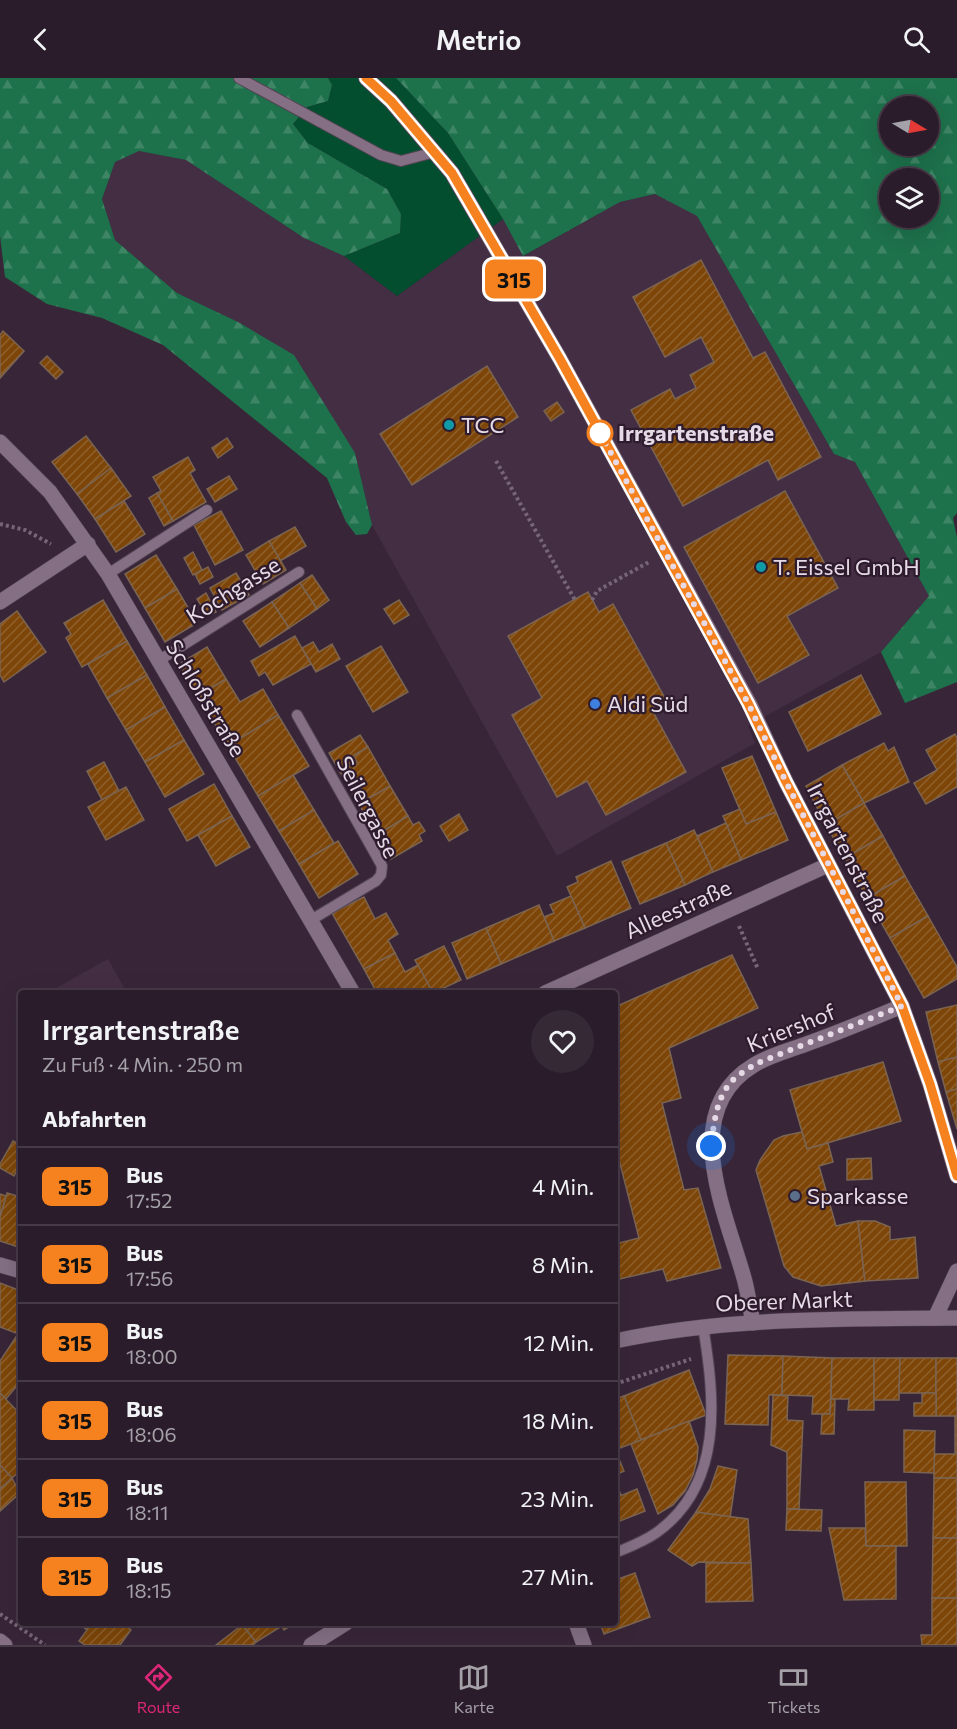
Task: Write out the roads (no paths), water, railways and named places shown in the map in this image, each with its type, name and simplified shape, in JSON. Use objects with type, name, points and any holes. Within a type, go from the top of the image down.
[{"type":"street","name":"Irrgartenstraße","points":[[366,78],[391,101],[452,173],[554,349],[748,703],[828,865],[902,1006],[930,1084],[957,1176]]},
{"type":"street","name":"Schloßstraße","points":[[0,442],[50,492],[108,574],[351,990]]},
{"type":"street","points":[[0,602],[88,544]]},
{"type":"street","name":"Alleestraße","points":[[552,990],[828,865]]},
{"type":"street","name":"Kriershof","points":[[753,1323],[745,1280],[718,1192],[711,1146],[719,1102],[731,1082],[755,1064],[902,1006]]},
{"type":"street","points":[[0,1264],[18,1270]]},
{"type":"street","points":[[935,1318],[957,1271]]},
{"type":"street","name":"Oberer Markt","points":[[618,1340],[703,1326],[957,1318]]},
{"type":"street","points":[[311,1645],[341,1626]]},
{"type":"street","points":[[577,1626],[584,1645]]},
{"type":"street","points":[[0,1641],[6,1645]]},
{"type":"lane","points":[[239,78],[381,155],[401,161],[435,152]]},
{"type":"lane","points":[[108,574],[207,510]]},
{"type":"lane","name":"Kochgasse","points":[[158,661],[298,572]]},
{"type":"lane","name":"Seilergasse","points":[[297,715],[382,866],[381,875],[376,881],[311,920]]},
{"type":"lane","points":[[618,1552],[644,1541],[668,1522],[684,1505],[703,1470],[710,1448],[712,1423],[708,1354],[703,1326]]},
{"type":"place","name":"TCC","points":[[449,425]]},
{"type":"place","name":"Irrgartenstraße","points":[[600,433]]},
{"type":"place","name":"T. Eissel GmbH","points":[[761,567]]},
{"type":"place","name":"Aldi Süd","points":[[595,704]]},
{"type":"place","name":"Sparkasse","points":[[795,1196]]}]
